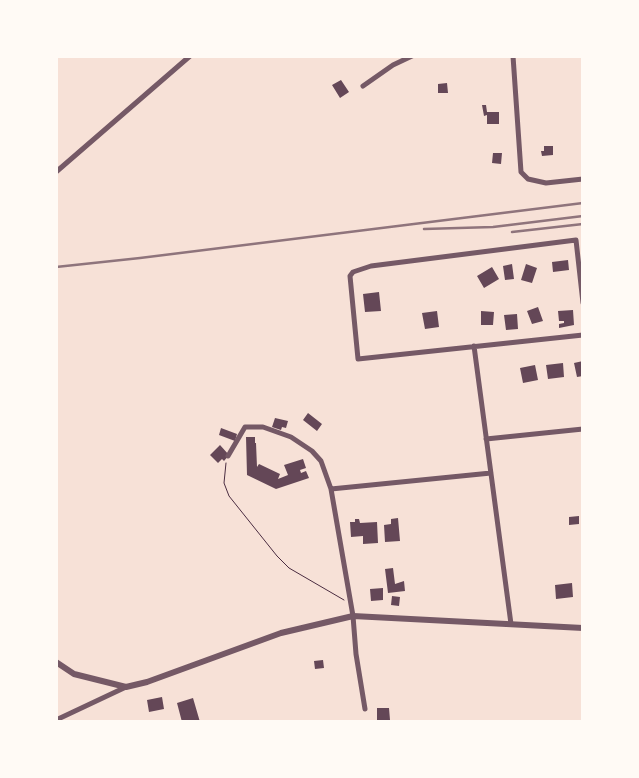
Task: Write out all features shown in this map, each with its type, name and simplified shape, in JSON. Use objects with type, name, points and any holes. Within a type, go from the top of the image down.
[{"type":"street","points":[[56,172],[190,56]]},
{"type":"street","points":[[362,86],[393,65],[412,56]]},
{"type":"street","points":[[513,56],[522,172],[528,179],[546,183],[583,179]]},
{"type":"street","points":[[583,303],[576,240],[371,266],[353,272],[350,276],[358,359],[583,335]]},
{"type":"street","points":[[474,346],[511,624]]},
{"type":"street","points":[[228,456],[246,427],[263,427],[291,438],[312,451],[321,461],[332,489],[353,616],[356,654],[365,709]]},
{"type":"street","points":[[486,439],[583,429]]},
{"type":"street","points":[[332,489],[491,473]]},
{"type":"street","points":[[56,720],[126,687],[147,682],[281,632],[353,616],[583,628]]},
{"type":"street","points":[[56,662],[74,674],[126,687]]},
{"type":"path","points":[[228,456],[224,466],[224,483],[229,496],[278,556],[289,568],[351,604]]},
{"type":"building","points":[[341,80],[349,92],[340,98],[332,85]]},
{"type":"building","points":[[447,83],[448,93],[438,93],[438,84]]},
{"type":"building","points":[[482,105],[486,105],[487,112],[499,112],[499,124],[487,124],[487,115],[484,116]]},
{"type":"building","points":[[544,146],[553,146],[553,155],[542,156],[541,151],[544,151]]},
{"type":"building","points":[[493,153],[502,153],[501,164],[492,163]]},
{"type":"building","points":[[568,260],[569,270],[553,272],[552,262]]},
{"type":"building","points":[[512,264],[514,279],[505,280],[503,266]]},
{"type":"building","points":[[526,264],[537,268],[532,283],[521,280]]},
{"type":"building","points":[[492,267],[499,279],[484,288],[477,276]]},
{"type":"building","points":[[379,292],[381,311],[365,312],[363,294]]},
{"type":"building","points":[[538,307],[543,321],[532,324],[527,311]]},
{"type":"building","points":[[573,310],[574,325],[559,328],[559,324],[564,323],[564,321],[559,321],[558,311]]},
{"type":"building","points":[[437,311],[439,327],[425,329],[422,313]]},
{"type":"building","points":[[481,311],[494,312],[493,325],[481,325]]},
{"type":"building","points":[[517,314],[518,329],[506,330],[504,315]]},
{"type":"building","points":[[583,361],[583,376],[577,377],[574,363]]},
{"type":"building","points":[[563,363],[564,377],[548,379],[546,365]]},
{"type":"building","points":[[535,365],[538,380],[523,383],[520,368]]},
{"type":"building","points":[[308,413],[322,424],[317,431],[303,420]]},
{"type":"building","points":[[275,418],[288,421],[286,428],[282,427],[281,430],[272,427]]},
{"type":"building","points":[[221,428],[237,434],[235,441],[219,435]]},
{"type":"building","points":[[246,437],[255,437],[257,467],[259,464],[280,474],[278,479],[288,475],[284,465],[303,459],[306,468],[300,470],[301,473],[306,471],[309,478],[276,489],[247,475]]},
{"type":"building","points":[[220,445],[229,455],[224,461],[222,459],[218,463],[210,455]]},
{"type":"building","points":[[579,516],[579,524],[569,525],[569,517]]},
{"type":"building","points":[[398,518],[400,541],[385,542],[384,525],[391,524],[391,519]]},
{"type":"building","points":[[355,519],[359,519],[360,523],[377,522],[378,543],[363,544],[363,536],[351,537],[350,522],[355,522]]},
{"type":"building","points":[[393,568],[395,584],[404,581],[405,591],[388,593],[385,569]]},
{"type":"building","points":[[572,583],[573,597],[556,599],[555,585]]},
{"type":"building","points":[[383,588],[383,600],[371,601],[370,589]]},
{"type":"building","points":[[392,596],[400,597],[399,606],[391,605]]},
{"type":"building","points":[[323,660],[324,668],[315,669],[314,661]]},
{"type":"building","points":[[162,697],[164,709],[149,712],[147,700]]},
{"type":"building","points":[[193,698],[200,722],[182,722],[177,703]]},
{"type":"building","points":[[377,708],[389,708],[390,720],[377,720]]},
{"type":"railway","points":[[56,267],[583,203]]},
{"type":"railway","points":[[424,229],[493,227],[583,216]]},
{"type":"railway","points":[[512,232],[583,224]]}]
